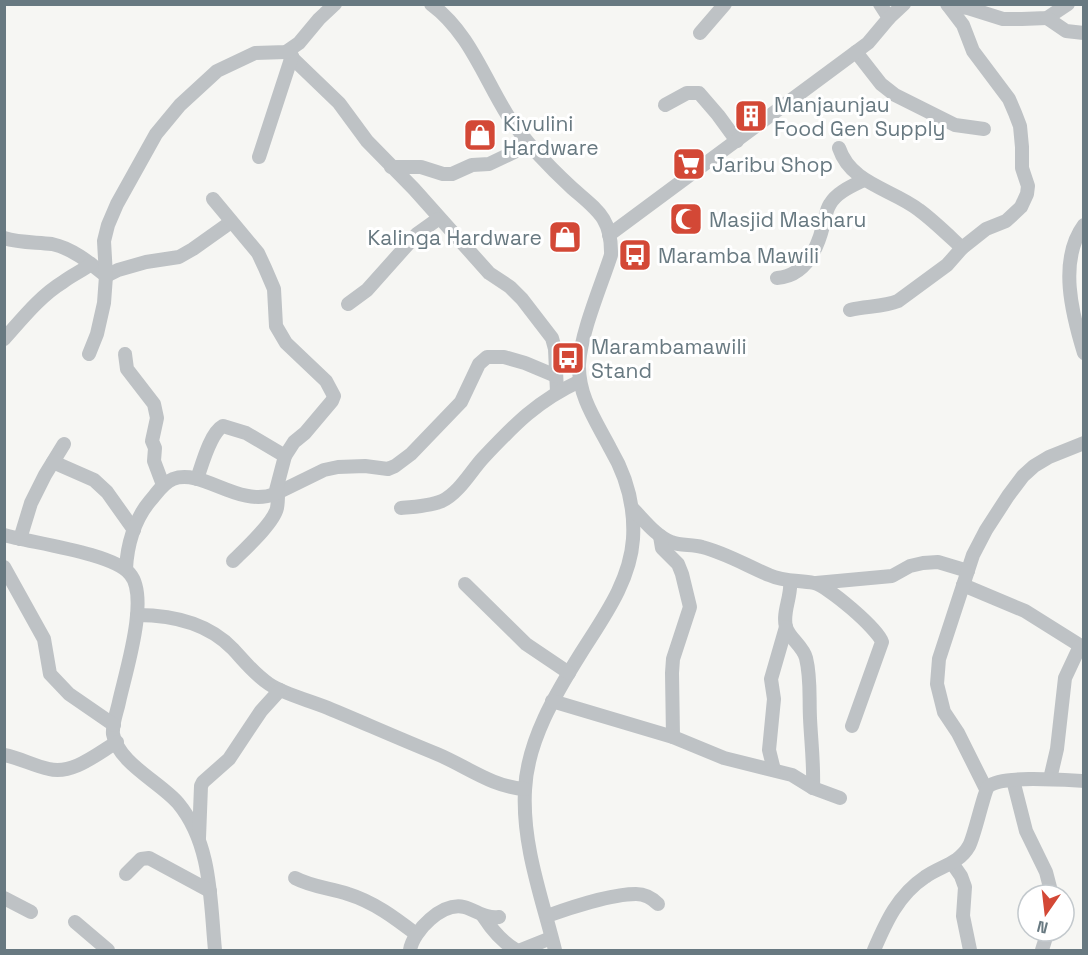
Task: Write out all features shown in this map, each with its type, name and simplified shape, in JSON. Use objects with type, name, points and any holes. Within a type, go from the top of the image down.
[{"type":"street","points":[[259,157],[282,90],[289,54],[335,4]]},
{"type":"street","points":[[431,4],[455,27],[472,51],[507,114],[530,145],[573,188],[595,206],[607,225],[611,255],[585,331],[579,363],[580,381],[592,417],[623,473],[633,509],[633,540],[628,567],[614,601],[552,701],[540,728],[525,789],[525,825],[553,944],[521,951]]},
{"type":"street","points":[[700,33],[725,4]]},
{"type":"street","points":[[880,4],[889,18]]},
{"type":"street","points":[[609,235],[868,43],[904,4]]},
{"type":"street","points":[[948,5],[968,8],[1003,19],[1047,18],[1068,4]]},
{"type":"street","points":[[850,310],[890,304],[898,300],[947,265],[962,248],[986,229],[1006,221],[1021,207],[1027,194],[1028,186],[1022,168],[1020,126],[1012,106],[974,51],[963,25],[948,5]]},
{"type":"street","points":[[1047,18],[1066,31],[1083,33]]},
{"type":"street","points":[[856,52],[882,84],[895,95],[955,125],[984,129]]},
{"type":"street","points":[[89,354],[102,315],[105,276],[104,241],[108,225],[117,204],[156,134],[180,105],[217,71],[255,53],[289,54],[339,103],[367,141],[414,189],[438,219],[489,273],[510,287],[522,299],[546,329],[555,349],[557,392]]},
{"type":"street","points":[[665,105],[687,93],[699,93],[736,141]]},
{"type":"street","points":[[391,167],[421,167],[443,174],[452,174],[472,165],[489,164],[530,145]]},
{"type":"street","points":[[839,148],[846,161],[864,180],[918,209],[962,248]]},
{"type":"street","points":[[777,278],[795,272],[808,262],[822,230],[829,206],[836,196],[864,180]]},
{"type":"street","points":[[213,199],[258,253],[274,289],[276,326],[286,343],[326,381],[334,396],[305,433],[294,442],[285,456],[275,514],[256,538],[233,561]]},
{"type":"street","points":[[348,304],[367,290],[417,234],[438,219]]},
{"type":"street","points":[[105,276],[146,262],[178,257],[231,222]]},
{"type":"street","points":[[1083,225],[1076,236],[1070,270],[1071,307],[1083,352]]},
{"type":"street","points":[[4,238],[21,242],[53,244],[64,248],[91,264],[105,276]]},
{"type":"street","points":[[4,339],[22,317],[48,294],[91,264]]},
{"type":"street","points":[[125,354],[127,369],[154,404],[157,418],[152,441],[154,460],[163,485]]},
{"type":"street","points":[[215,951],[207,865],[199,838],[177,802],[132,763],[120,750],[113,734],[137,615],[135,582],[126,569],[126,553],[134,530],[147,505],[163,485],[179,478],[197,479],[238,495],[252,497],[277,494],[324,470],[365,466],[388,469],[395,466],[411,454],[461,402],[479,364],[487,357],[504,357],[556,376]]},
{"type":"street","points":[[401,508],[441,501],[451,495],[520,420],[557,392],[580,381]]},
{"type":"street","points":[[197,479],[211,441],[219,428],[223,426],[246,434],[285,456]]},
{"type":"street","points":[[986,789],[958,733],[944,712],[937,684],[939,659],[968,571],[986,530],[1023,476],[1048,457],[1083,443]]},
{"type":"street","points":[[20,539],[31,503],[64,444]]},
{"type":"street","points":[[53,462],[94,480],[107,492],[134,530]]},
{"type":"street","points":[[633,509],[660,536],[673,543],[712,549],[769,575],[790,580],[816,583],[892,576],[910,566],[938,562],[968,571]]},
{"type":"street","points":[[4,535],[83,553],[126,569]]},
{"type":"street","points":[[660,536],[662,549],[678,564],[690,607],[673,659],[672,737]]},
{"type":"street","points":[[4,567],[44,639],[50,674],[69,694],[114,725]]},
{"type":"street","points":[[774,770],[769,750],[774,699],[771,679],[786,627],[786,613],[791,592],[790,580]]},
{"type":"street","points":[[816,583],[834,594],[872,627],[882,642],[852,726]]},
{"type":"street","points":[[465,584],[526,644],[569,673]]},
{"type":"street","points":[[963,585],[1025,611],[1082,647],[1065,678],[1057,749],[1050,779]]},
{"type":"street","points":[[137,615],[158,615],[181,619],[205,629],[232,648],[248,668],[280,690],[438,755],[495,783],[510,788],[525,789]]},
{"type":"street","points":[[786,627],[805,654],[811,691],[813,788]]},
{"type":"street","points":[[199,838],[203,782],[229,759],[261,711],[280,690]]},
{"type":"street","points":[[552,701],[672,737],[723,758],[792,775],[813,788],[840,798]]},
{"type":"street","points":[[4,755],[52,770],[66,769],[117,742]]},
{"type":"street","points":[[1013,780],[1026,831],[1046,872],[1049,883]]},
{"type":"street","points":[[874,951],[887,917],[911,887],[928,874],[952,863],[968,847],[978,821],[986,789],[990,784],[1013,780],[1083,781]]},
{"type":"street","points":[[126,874],[141,859],[149,858],[210,891]]},
{"type":"street","points":[[952,863],[965,887],[963,916],[970,951]]},
{"type":"street","points":[[294,878],[328,890],[358,897],[387,912],[416,934]]},
{"type":"street","points":[[547,916],[568,908],[638,894],[653,899],[658,904]]},
{"type":"street","points":[[4,898],[31,912]]},
{"type":"street","points":[[410,951],[416,934],[436,915],[453,906],[464,907],[483,916],[499,917]]},
{"type":"street","points":[[483,916],[506,945],[516,951]]},
{"type":"street","points":[[75,922],[108,951]]},
{"type":"place","name":"Manjaunjau Food Gen Supply","points":[[751,116]]},
{"type":"place","name":"Kivulini Hardware","points":[[480,135]]},
{"type":"place","name":"Jaribu Shop","points":[[689,164]]},
{"type":"place","name":"Masjid Masharu","points":[[686,219]]},
{"type":"place","name":"Kalinga Hardware","points":[[565,237]]},
{"type":"place","name":"Maramba Mawili","points":[[635,255]]},
{"type":"place","name":"Marambamawili Stand","points":[[568,358]]}]
